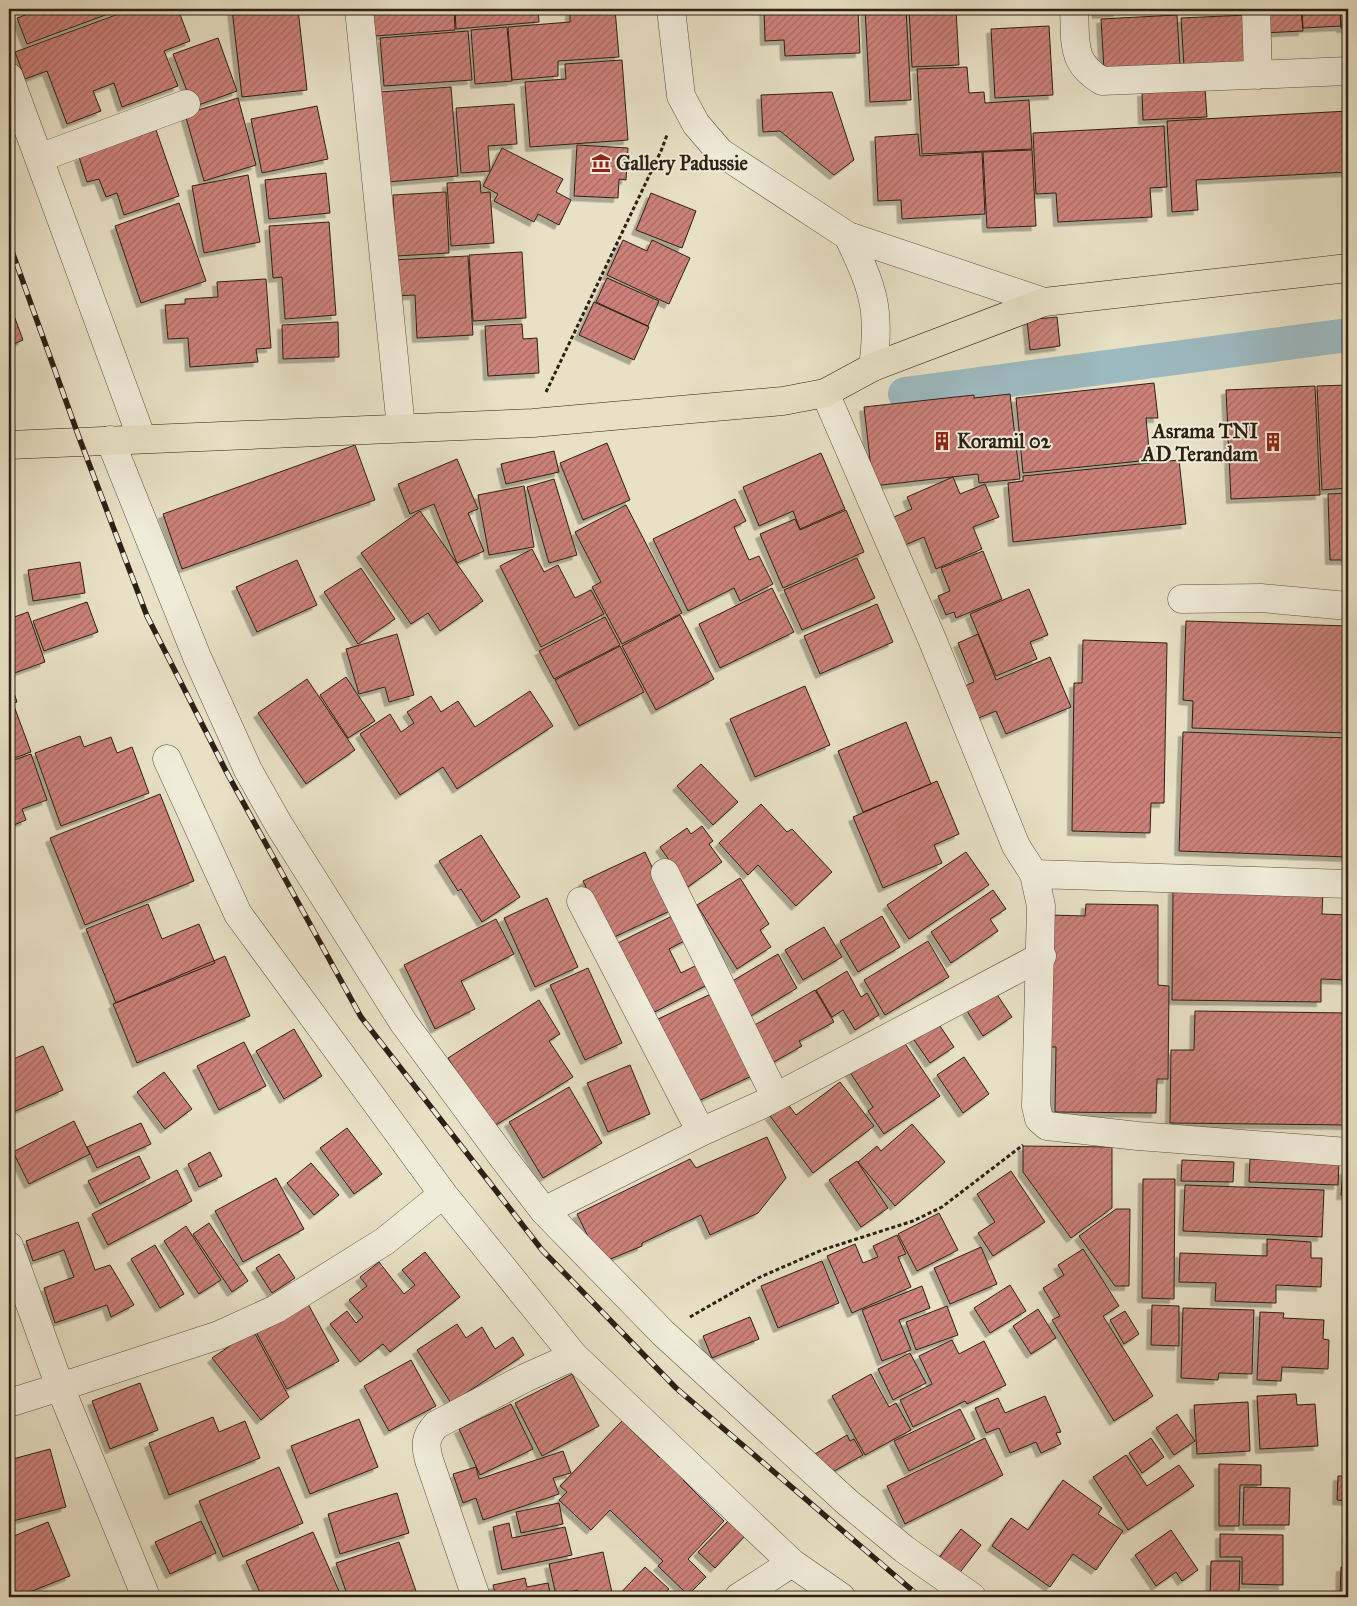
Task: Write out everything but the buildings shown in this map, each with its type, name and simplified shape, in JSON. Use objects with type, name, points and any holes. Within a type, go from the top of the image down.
[{"type":"main road","points":[[9,445],[533,422],[783,401],[825,393],[873,367],[1044,302],[1348,268]]},
{"type":"street","points":[[358,9],[401,428]]},
{"type":"street","points":[[672,9],[681,96],[696,124],[720,152],[848,236],[1044,302]]},
{"type":"street","points":[[1074,9],[1077,53],[1082,66],[1102,81],[1348,71]]},
{"type":"street","points":[[1256,9],[1258,75]]},
{"type":"street","points":[[9,77],[142,439]]},
{"type":"street","points":[[39,158],[186,104]]},
{"type":"street","points":[[848,236],[863,268],[875,301],[878,334],[873,367]]},
{"type":"street","points":[[825,393],[932,638],[1016,846],[1034,874],[1041,906],[1042,956],[1036,1106],[1039,1119],[1047,1126],[1138,1136],[1348,1152]]},
{"type":"street","points":[[110,440],[197,657],[248,770],[279,825],[403,1022],[544,1211],[663,1333],[847,1502],[904,1549],[972,1597]]},
{"type":"street","points":[[1182,599],[1261,598],[1348,606]]},
{"type":"street","points":[[167,759],[238,914],[443,1194],[574,1356],[792,1563],[841,1597]]},
{"type":"street","points":[[665,873],[775,1096]]},
{"type":"street","points":[[1034,874],[1348,884]]},
{"type":"street","points":[[581,901],[701,1132]]},
{"type":"street","points":[[544,1211],[775,1096],[1042,956]]},
{"type":"street","points":[[9,1402],[219,1335],[276,1309],[385,1241],[443,1194]]},
{"type":"street","points":[[9,1246],[60,1386],[146,1597]]},
{"type":"street","points":[[476,1597],[429,1460],[426,1446],[428,1434],[436,1425],[525,1378],[574,1356]]},
{"type":"street","points":[[739,1597],[792,1563]]},
{"type":"path","points":[[533,422],[555,371],[661,151],[681,96]]},
{"type":"path","points":[[663,1333],[758,1278],[822,1250],[913,1221],[942,1208],[1047,1126]]},
{"type":"waterway","points":[[905,394],[1348,335]]},
{"type":"railway","points":[[9,243],[80,440],[147,616],[227,773],[361,1017],[542,1250],[676,1388],[920,1597]]},
{"type":"place","name":"Gallery Padussie","points":[[601,163]]},
{"type":"place","name":"Koramil 02","points":[[942,441]]},
{"type":"place","name":"Asrama TNI AD Terandam","points":[[1273,442]]}]
